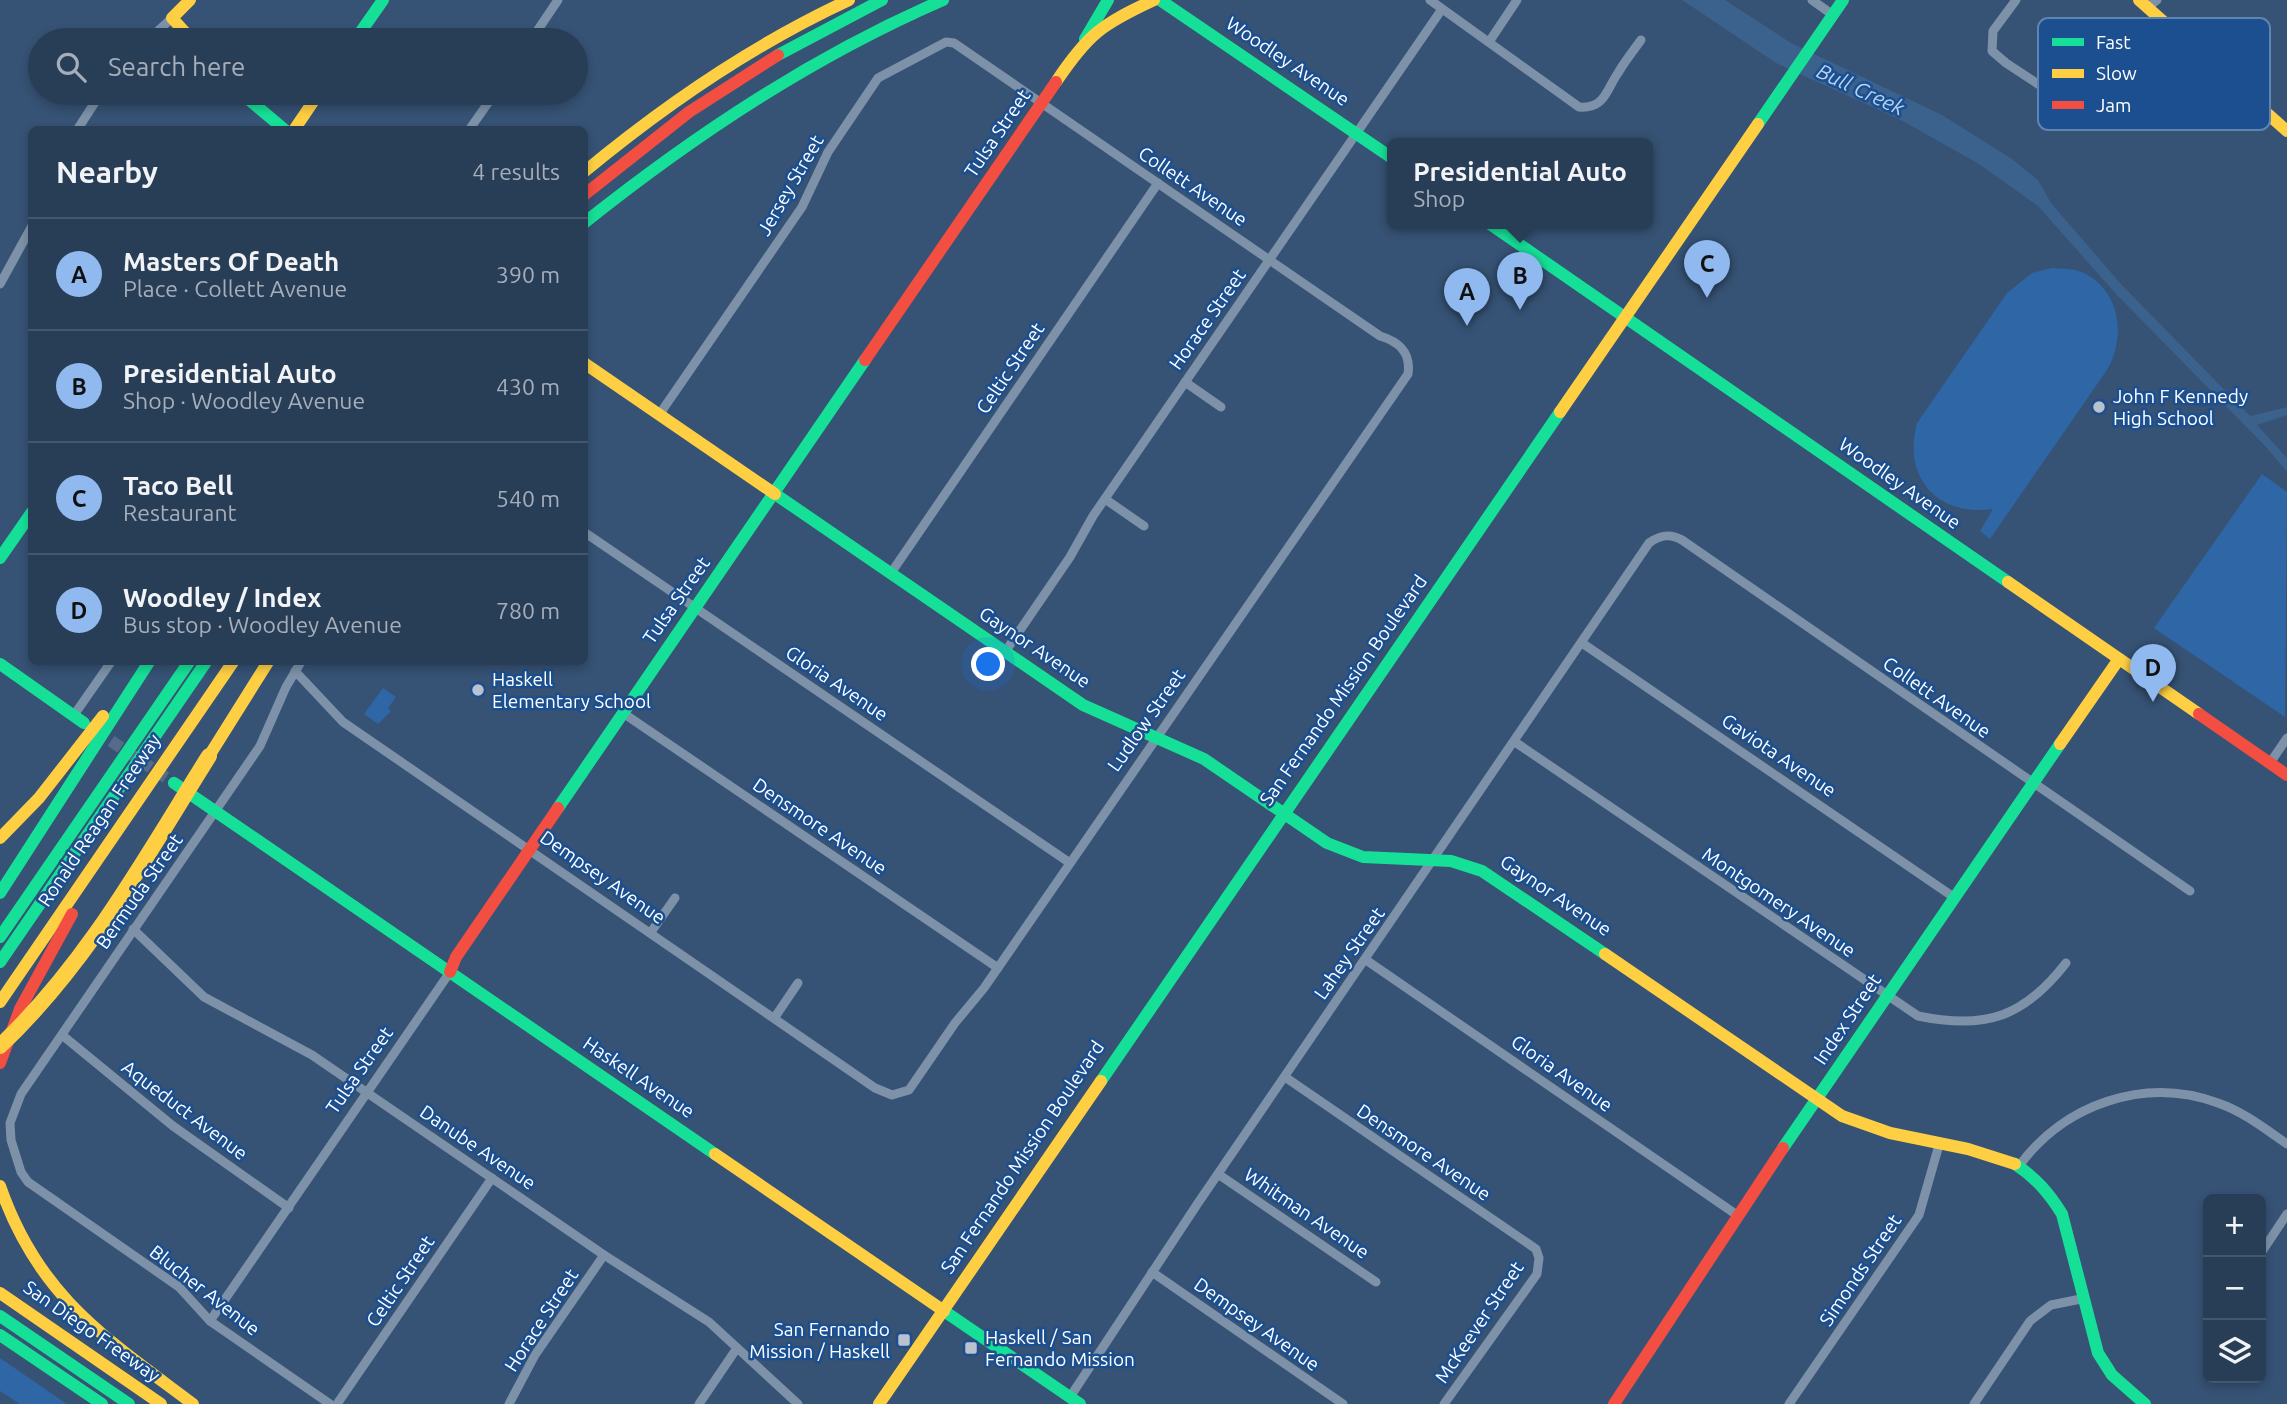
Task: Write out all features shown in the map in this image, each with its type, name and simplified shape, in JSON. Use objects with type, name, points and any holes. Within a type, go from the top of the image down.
[{"type":"main road","points":[[181,28],[172,18],[190,0]]},
{"type":"main road","points":[[363,28],[383,0]]},
{"type":"main road","points":[[588,169],[639,126],[708,76],[796,23],[849,0]]},
{"type":"main road","points":[[588,192],[668,127],[736,81],[881,0]]},
{"type":"main road","points":[[588,220],[660,161],[727,114],[814,61],[886,23],[943,0]]},
{"type":"main road","points":[[1082,45],[1108,0]]},
{"type":"main road","name":"Tulsa Street","points":[[450,972],[456,957],[1082,45],[1114,19],[1154,0]]},
{"type":"main road","name":"Woodley Avenue","points":[[1160,0],[1387,155]]},
{"type":"main road","name":"San Fernando Mission Boulevard","points":[[879,1404],[1623,316],[1843,0]]},
{"type":"main road","points":[[2147,3],[2162,18]]},
{"type":"main road","points":[[255,105],[280,126]]},
{"type":"main road","points":[[297,126],[311,105]]},
{"type":"main road","points":[[2270,116],[2287,131]]},
{"type":"main road","name":"Woodley Avenue","points":[[1497,229],[2287,775]]},
{"type":"main road","name":"Gaynor Avenue","points":[[588,366],[1083,705],[1204,759],[1327,843],[1352,854],[1375,859],[1434,860],[1467,865],[1498,880],[1818,1099],[1868,1130],[1989,1154],[2019,1166],[2053,1196],[2066,1220],[2081,1299],[2098,1354],[2114,1377],[2145,1404]]},
{"type":"main road","points":[[0,558],[28,518]]},
{"type":"main road","name":"Index Street","points":[[1614,1404],[1698,1281],[1737,1215],[2119,659]]},
{"type":"main road","points":[[0,664],[79,719]]},
{"type":"main road","points":[[0,838],[55,779],[145,665]]},
{"type":"main road","points":[[0,893],[145,665]]},
{"type":"main road","name":"Ronald Reagan Freeway","points":[[0,937],[187,665]]},
{"type":"main road","points":[[0,962],[204,665]]},
{"type":"main road","name":"Ronald Reagan Freeway","points":[[0,1002],[231,665]]},
{"type":"main road","points":[[0,1046],[28,1023],[61,984],[266,665]]},
{"type":"main road","name":"Haskell Avenue","points":[[174,783],[1075,1401]]},
{"type":"main road","points":[[0,1063],[20,1009],[112,840]]},
{"type":"main road","points":[[0,1186],[23,1245],[65,1303],[193,1404]]},
{"type":"main road","name":"San Diego Freeway","points":[[0,1293],[161,1404]]},
{"type":"main road","points":[[0,1306],[142,1404]]},
{"type":"main road","points":[[0,1316],[129,1404]]},
{"type":"main road","points":[[0,1335],[102,1404]]},
{"type":"street","points":[[539,28],[558,0]]},
{"type":"street","points":[[1430,0],[1570,102],[1588,107],[1605,98],[1615,76],[1641,40]]},
{"type":"street","points":[[1489,41],[1517,0]]},
{"type":"street","points":[[1812,0],[1833,15]]},
{"type":"street","points":[[2015,0],[1993,31],[1990,45],[1995,55],[2038,85]]},
{"type":"street","name":"Horace Street","points":[[1005,652],[1105,499],[1442,9]]},
{"type":"street","points":[[161,28],[172,18]]},
{"type":"street","name":"Jersey Street","points":[[659,415],[802,207],[828,152],[878,78],[939,43],[954,43]]},
{"type":"street","name":"Collett Avenue","points":[[954,43],[1380,336],[1400,345],[1408,359]]},
{"type":"street","points":[[80,126],[93,105]]},
{"type":"street","points":[[476,126],[488,105]]},
{"type":"street","name":"Celtic Street","points":[[891,573],[1158,183]]},
{"type":"street","points":[[0,284],[28,233]]},
{"type":"street","name":"Ludlow Street","points":[[900,1094],[916,1083],[955,1023],[998,968],[1408,374],[1408,359]]},
{"type":"street","points":[[1185,382],[1221,407]]},
{"type":"street","points":[[1105,499],[1144,526]]},
{"type":"street","name":"Gloria Avenue","points":[[588,535],[1070,863]]},
{"type":"street","name":"Collett Avenue","points":[[1664,536],[1682,540],[2190,891]]},
{"type":"street","name":"Lahey Street","points":[[1075,1401],[1152,1272],[1218,1174],[1649,543],[1664,536]]},
{"type":"street","name":"Gaviota Avenue","points":[[1582,643],[1955,898]]},
{"type":"street","points":[[79,719],[109,665]]},
{"type":"street","name":"Bermuda Street","points":[[11,1140],[13,1110],[133,929],[260,746],[299,665]]},
{"type":"street","name":"Dempsey Avenue","points":[[296,671],[343,722],[876,1088],[885,1094],[900,1094]]},
{"type":"street","name":"Densmore Avenue","points":[[624,713],[998,968]]},
{"type":"street","points":[[2270,763],[2287,738]]},
{"type":"street","name":"Montgomery Avenue","points":[[1515,742],[1887,998],[1918,1016],[1957,1022],[1984,1021],[2007,1015],[2040,994],[2066,963]]},
{"type":"street","points":[[651,932],[674,898]]},
{"type":"street","name":"Danube Avenue","points":[[133,929],[204,997],[288,1040],[604,1255],[684,1305],[737,1348],[798,1404]]},
{"type":"street","name":"Gloria Avenue","points":[[1366,960],[1737,1215]]},
{"type":"street","name":"Tulsa Street","points":[[210,1321],[450,972]]},
{"type":"street","points":[[775,1017],[798,983]]},
{"type":"street","name":"Aqueduct Avenue","points":[[62,1035],[173,1126],[289,1208]]},
{"type":"street","name":"Densmore Avenue","points":[[1285,1077],[1531,1244],[1539,1258]]},
{"type":"street","points":[[2019,1166],[2040,1140],[2081,1112],[2108,1101],[2160,1092],[2201,1097],[2221,1104],[2246,1116],[2287,1144]]},
{"type":"street","name":"Blucher Avenue","points":[[11,1140],[21,1172],[34,1188],[179,1287],[210,1321],[331,1404]]},
{"type":"street","name":"Simonds Street","points":[[1789,1404],[1919,1215],[1938,1145]]},
{"type":"street","name":"Whitman Avenue","points":[[1218,1174],[1376,1282]]},
{"type":"street","name":"Celtic Street","points":[[337,1404],[492,1178]]},
{"type":"street","points":[[2266,1246],[2287,1214]]},
{"type":"street","name":"Horace Street","points":[[509,1404],[535,1355],[604,1255]]},
{"type":"street","name":"McKeever Street","points":[[1444,1404],[1537,1275],[1539,1258]]},
{"type":"street","name":"Dempsey Avenue","points":[[1152,1272],[1343,1404]]},
{"type":"street","points":[[1974,1404],[2030,1321],[2051,1305],[2081,1299]]},
{"type":"street","points":[[699,1404],[737,1348]]},
{"type":"shaded area","points":[[2052,268],[2084,273],[2106,291],[2116,316],[2117,344],[2107,370],[1990,539],[1980,531],[1993,509],[1956,507],[1929,490],[1920,476],[1915,461],[1917,423],[2007,293],[2032,273]]},
{"type":"shaded area","points":[[2262,474],[2287,492],[2285,717],[2154,628]]},
{"type":"shaded area","points":[[383,688],[396,697],[388,708],[391,711],[378,724],[364,714]]},
{"type":"shaded area","points":[[0,1358],[67,1404],[20,1404],[0,1391]]},
{"type":"water","name":"Bull Creek","points":[[1682,0],[1725,0],[1791,43],[1942,115],[2012,159],[2038,180],[2051,203],[2121,284],[2250,416],[2287,407],[2287,415],[2257,425],[2287,458],[2287,472],[2266,447],[2116,294],[2038,206],[1979,164],[1901,120],[1776,63]]},
{"type":"tunnel","points":[[96,731],[174,783]]},
{"type":"traffic: fast","points":[[363,28],[383,0]]},
{"type":"traffic: fast","points":[[778,55],[882,0]]},
{"type":"traffic: fast","points":[[588,220],[712,128],[801,72],[847,46],[943,0]]},
{"type":"traffic: fast","points":[[1085,39],[1108,0]]},
{"type":"traffic: fast","points":[[1160,0],[1387,155]]},
{"type":"traffic: fast","points":[[1758,124],[1843,0]]},
{"type":"traffic: fast","points":[[255,105],[280,126]]},
{"type":"traffic: fast","points":[[1497,229],[2008,582]]},
{"type":"traffic: fast","points":[[558,808],[865,360]]},
{"type":"traffic: fast","points":[[1101,1081],[1560,412]]},
{"type":"traffic: fast","points":[[775,494],[1083,705],[1204,759],[1327,843],[1363,857],[1451,861],[1482,871],[1605,954]]},
{"type":"traffic: fast","points":[[0,558],[28,518]]},
{"type":"traffic: fast","points":[[0,664],[84,723]]},
{"type":"traffic: fast","points":[[0,893],[147,665]]},
{"type":"traffic: fast","points":[[0,937],[187,665]]},
{"type":"traffic: fast","points":[[0,962],[204,665]]},
{"type":"traffic: fast","points":[[1783,1148],[2060,744]]},
{"type":"traffic: fast","points":[[174,783],[715,1154]]},
{"type":"traffic: fast","points":[[2015,1164],[2041,1186],[2062,1214],[2098,1353],[2112,1375],[2145,1404]]},
{"type":"traffic: fast","points":[[944,1311],[1080,1404]]},
{"type":"traffic: fast","points":[[0,1316],[129,1404]]},
{"type":"traffic: fast","points":[[0,1335],[102,1404]]},
{"type":"traffic: slow","points":[[181,28],[172,18],[190,0]]},
{"type":"traffic: slow","points":[[588,169],[711,77],[778,36],[849,0]]},
{"type":"traffic: slow","points":[[1056,82],[1087,41],[1121,16],[1154,0]]},
{"type":"traffic: slow","points":[[2139,0],[2159,18]]},
{"type":"traffic: slow","points":[[297,126],[311,105]]},
{"type":"traffic: slow","points":[[2270,116],[2287,131]]},
{"type":"traffic: slow","points":[[1560,412],[1758,124]]},
{"type":"traffic: slow","points":[[588,366],[775,494]]},
{"type":"traffic: slow","points":[[2008,582],[2199,714]]},
{"type":"traffic: slow","points":[[2060,744],[2119,659]]},
{"type":"traffic: slow","points":[[0,1002],[231,665]]},
{"type":"traffic: slow","points":[[209,756],[266,665]]},
{"type":"traffic: slow","points":[[0,838],[39,798],[103,716]]},
{"type":"traffic: slow","points":[[0,1046],[32,1014],[88,945],[138,871],[209,756]]},
{"type":"traffic: slow","points":[[1605,954],[1842,1116],[1890,1133],[1968,1149],[2015,1164]]},
{"type":"traffic: slow","points":[[879,1404],[1101,1081]]},
{"type":"traffic: slow","points":[[715,1154],[944,1311]]},
{"type":"traffic: slow","points":[[0,1186],[16,1224],[54,1286],[103,1335],[193,1404]]},
{"type":"traffic: slow","points":[[0,1293],[161,1404]]},
{"type":"traffic: jam","points":[[588,192],[689,112],[778,55]]},
{"type":"traffic: jam","points":[[865,360],[1056,82]]},
{"type":"traffic: jam","points":[[2199,714],[2287,775]]},
{"type":"traffic: jam","points":[[450,972],[456,957],[558,808]]},
{"type":"traffic: jam","points":[[0,1063],[20,1009],[72,914]]},
{"type":"traffic: jam","points":[[1614,1404],[1783,1148]]},
{"type":"place","name":"Taco Bell","points":[[1707,298]]},
{"type":"place","name":"Presidential Auto","points":[[1520,310]]},
{"type":"place","name":"Masters Of Death","points":[[1467,326]]},
{"type":"place","name":"John F Kennedy High School","points":[[2099,407]]},
{"type":"place","name":"Haskell Elementary School","points":[[478,690]]},
{"type":"place","name":"Woodley / Index","points":[[2153,702]]},
{"type":"place","name":"San Fernando Mission / Haskell","points":[[904,1340]]},
{"type":"place","name":"Haskell / San Fernando Mission","points":[[971,1348]]}]
